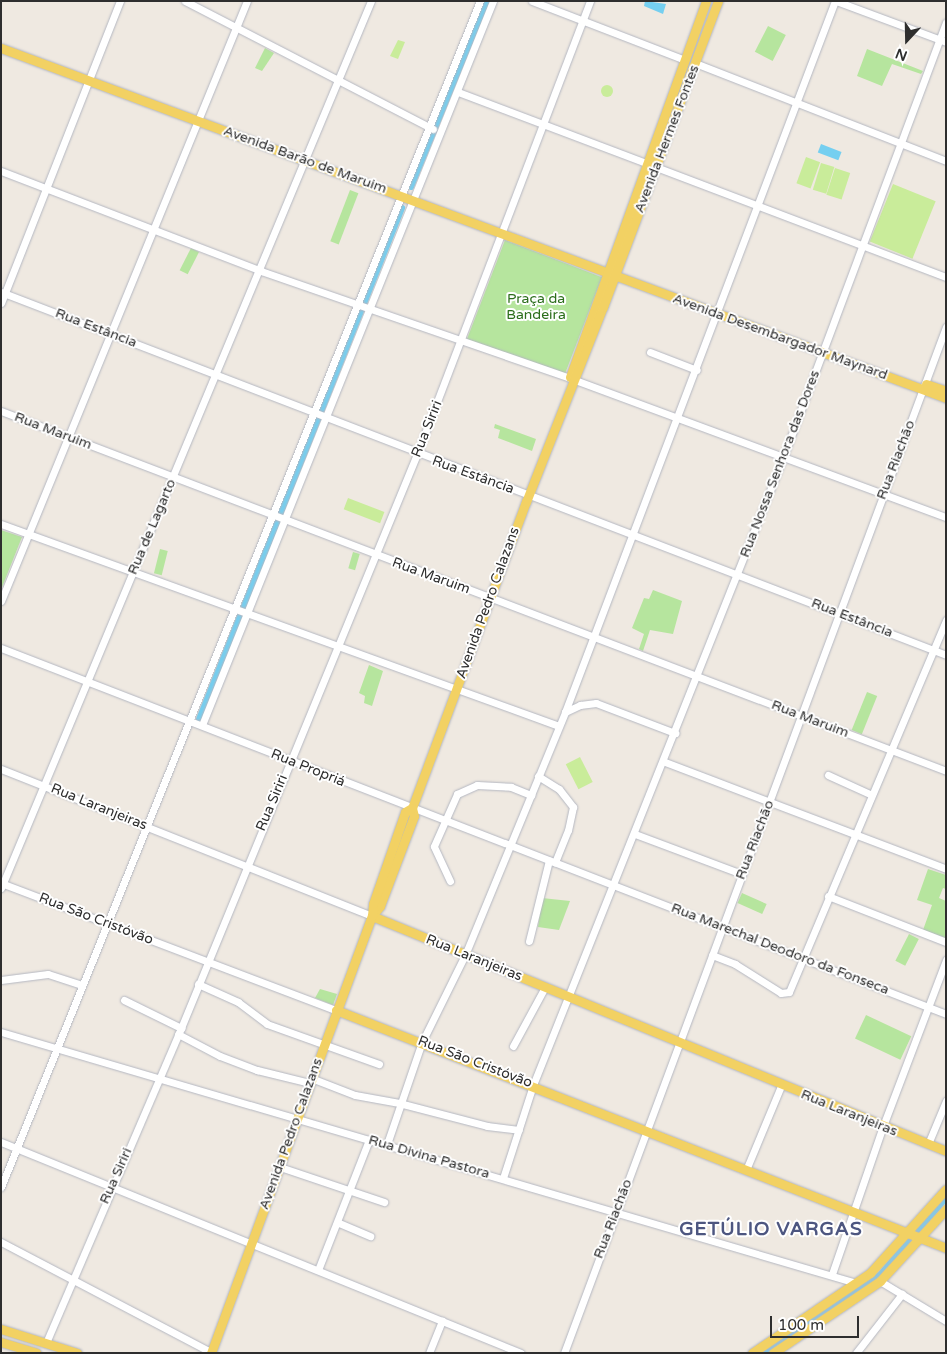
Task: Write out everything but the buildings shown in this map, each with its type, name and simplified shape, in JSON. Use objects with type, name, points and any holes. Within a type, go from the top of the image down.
[{"type":"main road","name":"Avenida Hermes Fontes","points":[[614,273],[646,163],[706,1]]},
{"type":"main road","name":"Avenida Hermes Fontes","points":[[614,273],[718,1]]},
{"type":"main road","name":"Avenida Barão de Maruim","points":[[1,48],[401,198],[614,273]]},
{"type":"main road","name":"Avenida Desembargador Maynard","points":[[614,273],[924,387],[946,398]]},
{"type":"main road","name":"Avenida Pedro Calazans","points":[[211,1353],[372,916],[374,904],[405,812],[412,808],[572,379],[614,273]]},
{"type":"main road","name":"Avenida Desembargador Maynard","points":[[924,387],[946,392]]},
{"type":"main road","name":"Rua Laranjeiras","points":[[372,916],[781,1086],[946,1151]]},
{"type":"main road","name":"Rua São Cristóvão","points":[[336,1010],[533,1085],[946,1248]]},
{"type":"main road","points":[[752,1353],[856,1283],[882,1262],[946,1189]]},
{"type":"main road","points":[[773,1353],[880,1281],[946,1208]]},
{"type":"main road","points":[[1,1329],[77,1353]]},
{"type":"main road","points":[[1,1342],[36,1353]]},
{"type":"street","points":[[1,303],[3,292],[47,188],[120,1]]},
{"type":"street","points":[[185,1],[435,130]]},
{"type":"street","points":[[1,601],[247,1]]},
{"type":"street","name":"Rua de Lagarto","points":[[2,885],[45,786],[86,682],[261,271],[371,1]]},
{"type":"street","points":[[187,728],[201,723],[241,611],[280,518],[362,306],[412,201],[480,1]]},
{"type":"street","points":[[1,1187],[146,825],[280,518],[362,306],[401,198],[435,130],[458,92],[493,1]]},
{"type":"street","points":[[532,1],[685,60]]},
{"type":"street","name":"Rua Siriri","points":[[46,1343],[110,1188],[180,1030],[246,866],[418,454],[462,343],[590,1]]},
{"type":"street","points":[[387,1144],[399,1103],[422,1042],[465,955],[565,712],[631,534],[679,419],[757,207],[836,1],[943,41]]},
{"type":"street","name":"Rua Nossa Senhora das Dores","points":[[503,1178],[533,1085],[665,762],[783,458],[862,245],[943,41],[946,24]]},
{"type":"street","points":[[695,63],[946,161]]},
{"type":"street","points":[[458,92],[646,163]]},
{"type":"street","points":[[656,167],[757,207],[946,277]]},
{"type":"street","points":[[1,171],[155,228],[261,271],[462,343],[572,379],[783,458],[883,492],[946,517]]},
{"type":"street","name":"Rua Estância","points":[[3,292],[418,454],[946,655]]},
{"type":"street","name":"Rua Riachão","points":[[564,1353],[680,1044],[800,715],[841,614],[883,492],[946,327]]},
{"type":"street","points":[[650,352],[697,370]]},
{"type":"street","name":"Rua Maruim","points":[[1,411],[376,556],[698,675],[946,771]]},
{"type":"street","points":[[1,524],[559,726]]},
{"type":"street","points":[[712,955],[735,964],[781,993],[791,990],[828,896],[946,620]]},
{"type":"street","name":"Rua Propriá","points":[[1,648],[86,682],[190,721],[201,723],[290,761],[615,885]]},
{"type":"street","points":[[565,712],[596,703],[676,733]]},
{"type":"street","points":[[665,762],[946,869]]},
{"type":"street","name":"Rua Laranjeiras","points":[[1,769],[372,916]]},
{"type":"street","points":[[828,775],[872,795]]},
{"type":"street","points":[[529,940],[552,861],[573,807],[559,789],[538,776]]},
{"type":"street","points":[[450,880],[434,846],[443,820],[457,794],[476,785],[511,787],[531,795]]},
{"type":"street","points":[[635,834],[742,874]]},
{"type":"street","name":"Rua São Cristóvão","points":[[2,885],[106,921],[336,1010]]},
{"type":"street","name":"Rua Marechal Deodoro da Fonseca","points":[[615,885],[946,1014]]},
{"type":"street","points":[[828,896],[946,942]]},
{"type":"street","points":[[832,1274],[883,1126],[946,960]]},
{"type":"street","points":[[1,980],[48,974],[82,985]]},
{"type":"street","points":[[198,984],[238,1002],[267,1024],[379,1064]]},
{"type":"street","points":[[513,1046],[545,987]]},
{"type":"street","points":[[124,1000],[180,1030],[220,1056],[257,1070],[310,1081],[355,1095],[399,1103],[487,1126],[519,1130]]},
{"type":"street","name":"Rua Divina Pastora","points":[[1,1032],[297,1120],[387,1144],[832,1274],[856,1283]]},
{"type":"street","points":[[746,1170],[781,1086]]},
{"type":"street","points":[[928,1144],[946,1101]]},
{"type":"street","points":[[318,1270],[369,1140]]},
{"type":"street","points":[[1,1142],[110,1188],[252,1243],[521,1353]]},
{"type":"street","points":[[280,1167],[384,1202]]},
{"type":"street","points":[[338,1223],[370,1236]]},
{"type":"street","points":[[1,1242],[211,1353]]},
{"type":"street","points":[[880,1281],[946,1321]]},
{"type":"street","points":[[856,1353],[902,1294]]},
{"type":"street","points":[[429,1353],[442,1320]]},
{"type":"green space","points":[[768,26],[786,35],[773,61],[755,52]]},
{"type":"green space","points":[[398,40],[405,42],[398,59],[390,56]]},
{"type":"green space","points":[[265,48],[274,53],[262,71],[255,68]]},
{"type":"green space","points":[[867,49],[923,71],[921,74],[892,64],[882,86],[857,76]]},
{"type":"green space","points":[[605,85],[609,85],[613,91],[609,97],[605,97],[601,93],[601,89]]},
{"type":"green space","points":[[806,157],[820,162],[811,188],[796,183]]},
{"type":"green space","points":[[821,163],[834,167],[826,194],[813,190]]},
{"type":"green space","points":[[835,168],[850,173],[842,200],[826,195]]},
{"type":"green space","points":[[893,184],[936,201],[912,259],[870,241]]},
{"type":"green space","points":[[350,190],[358,193],[339,245],[330,241]]},
{"type":"green space","name":"Praça da Bandeira","points":[[505,240],[602,277],[563,378],[466,341]]},
{"type":"green space","points":[[191,248],[199,252],[188,274],[180,270]]},
{"type":"green space","points":[[495,424],[536,439],[532,451],[498,438],[500,430],[494,428]]},
{"type":"green space","points":[[348,498],[384,512],[380,523],[344,509]]},
{"type":"green space","points":[[1,530],[22,537],[1,590]]},
{"type":"green space","points":[[160,549],[168,551],[162,575],[154,573]]},
{"type":"green space","points":[[353,552],[360,554],[355,570],[348,568]]},
{"type":"green space","points":[[653,590],[682,601],[673,634],[650,630],[643,651],[639,649],[644,634],[632,628],[644,598],[649,599]]},
{"type":"green space","points":[[369,665],[383,671],[372,706],[364,703],[365,696],[359,693]]},
{"type":"green space","points":[[867,692],[877,696],[862,734],[852,730]]},
{"type":"green space","points":[[580,757],[593,782],[578,789],[566,764]]},
{"type":"green space","points":[[928,869],[946,875],[946,889],[943,888],[939,898],[946,901],[946,938],[923,930],[932,905],[917,900]]},
{"type":"green space","points":[[742,893],[767,904],[762,914],[738,903]]},
{"type":"green space","points":[[542,898],[570,901],[559,930],[538,927]]},
{"type":"green space","points":[[909,934],[919,939],[905,966],[895,961]]},
{"type":"green space","points":[[320,989],[337,994],[333,1005],[315,998]]},
{"type":"green space","points":[[866,1015],[911,1036],[900,1060],[855,1039]]},
{"type":"water","points":[[645,1],[666,4],[663,14],[644,6]]},
{"type":"water","points":[[821,144],[842,152],[838,160],[818,152]]},
{"type":"waterway","points":[[411,187],[487,1]]},
{"type":"waterway","points":[[199,719],[402,208]]},
{"type":"waterway","points":[[765,1353],[880,1275],[946,1198]]},
{"type":"district","name":"GETÚLIO VARGAS","points":[[771,1230]]}]
